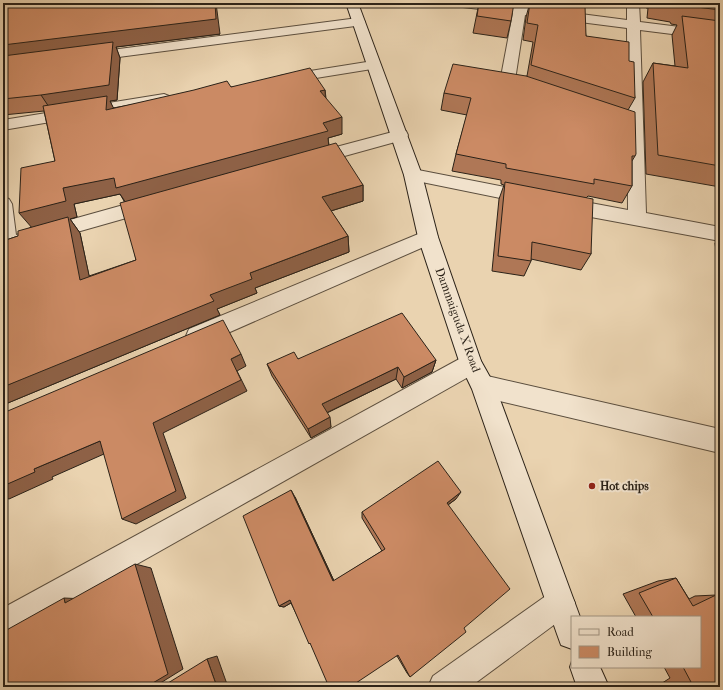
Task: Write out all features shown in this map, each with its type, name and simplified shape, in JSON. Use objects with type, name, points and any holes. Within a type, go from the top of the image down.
[{"type":"street","points":[[463,3],[521,7],[633,25],[720,36]]},
{"type":"street","points":[[633,3],[637,219]]},
{"type":"street","points":[[521,7],[507,82],[537,92]]},
{"type":"street","points":[[74,58],[355,12]]},
{"type":"street","name":"Dammaiguda X Road","points":[[355,12],[373,65],[400,135],[413,175],[428,237],[471,364],[483,386],[571,631]]},
{"type":"street","points":[[271,82],[373,65]]},
{"type":"street","points":[[3,125],[176,97]]},
{"type":"street","points":[[620,120],[635,125]]},
{"type":"street","points":[[294,165],[400,135]]},
{"type":"street","points":[[413,175],[720,234]]},
{"type":"street","points":[[3,204],[5,246],[166,201]]},
{"type":"street","points":[[179,344],[428,237]]},
{"type":"street","points":[[3,624],[471,364]]},
{"type":"street","points":[[483,386],[720,441]]},
{"type":"street","points":[[444,687],[560,603]]},
{"type":"street","points":[[585,668],[593,687]]},
{"type":"building","points":[[3,3],[41,3],[41,5],[54,3],[215,3],[216,19],[3,45]]},
{"type":"building","points":[[479,3],[514,3],[511,21],[477,16]]},
{"type":"building","points":[[530,3],[558,3],[585,6],[586,36],[629,42],[629,61],[634,62],[635,98],[531,65],[538,25],[527,23]]},
{"type":"building","points":[[680,3],[720,3],[720,10],[681,5]]},
{"type":"building","points":[[682,16],[720,21],[720,166],[658,155],[653,63],[688,68]]},
{"type":"building","points":[[113,42],[109,85],[3,99],[3,56]]},
{"type":"building","points":[[453,64],[526,76],[635,112],[636,154],[635,156],[632,156],[632,186],[594,179],[594,184],[506,168],[506,164],[456,154],[471,98],[444,93]]},
{"type":"building","points":[[310,68],[325,90],[320,91],[342,117],[323,123],[328,131],[116,188],[114,178],[63,188],[66,201],[19,213],[21,168],[55,161],[43,106],[107,96],[106,110],[227,81],[231,87]]},
{"type":"building","points":[[336,143],[363,185],[322,197],[348,236],[250,273],[252,279],[210,295],[214,301],[3,387],[3,241],[18,236],[18,231],[68,217],[80,280],[136,260],[120,203]]},
{"type":"building","points":[[505,182],[593,199],[591,254],[532,242],[531,261],[498,256]]},
{"type":"building","points":[[402,313],[436,360],[404,377],[398,367],[322,404],[330,417],[308,429],[267,364],[294,352],[298,359]]},
{"type":"building","points":[[223,320],[241,354],[231,359],[241,380],[153,423],[176,491],[122,519],[100,441],[34,469],[35,472],[3,486],[3,413]]},
{"type":"building","points":[[438,461],[461,492],[447,503],[510,589],[464,628],[466,632],[410,677],[398,655],[350,687],[329,687],[290,600],[279,606],[243,516],[291,490],[333,581],[385,549],[362,512]]},
{"type":"building","points":[[135,564],[168,674],[146,687],[3,687],[3,632],[64,598],[65,603]]},
{"type":"building","points":[[676,578],[693,606],[716,595],[720,601],[720,687],[684,687],[691,682],[684,668],[701,668],[701,616],[652,616],[639,593]]},
{"type":"building","points":[[207,659],[217,687],[169,687],[168,683]]},
{"type":"place","name":"Hot chips","points":[[592,486]]}]
